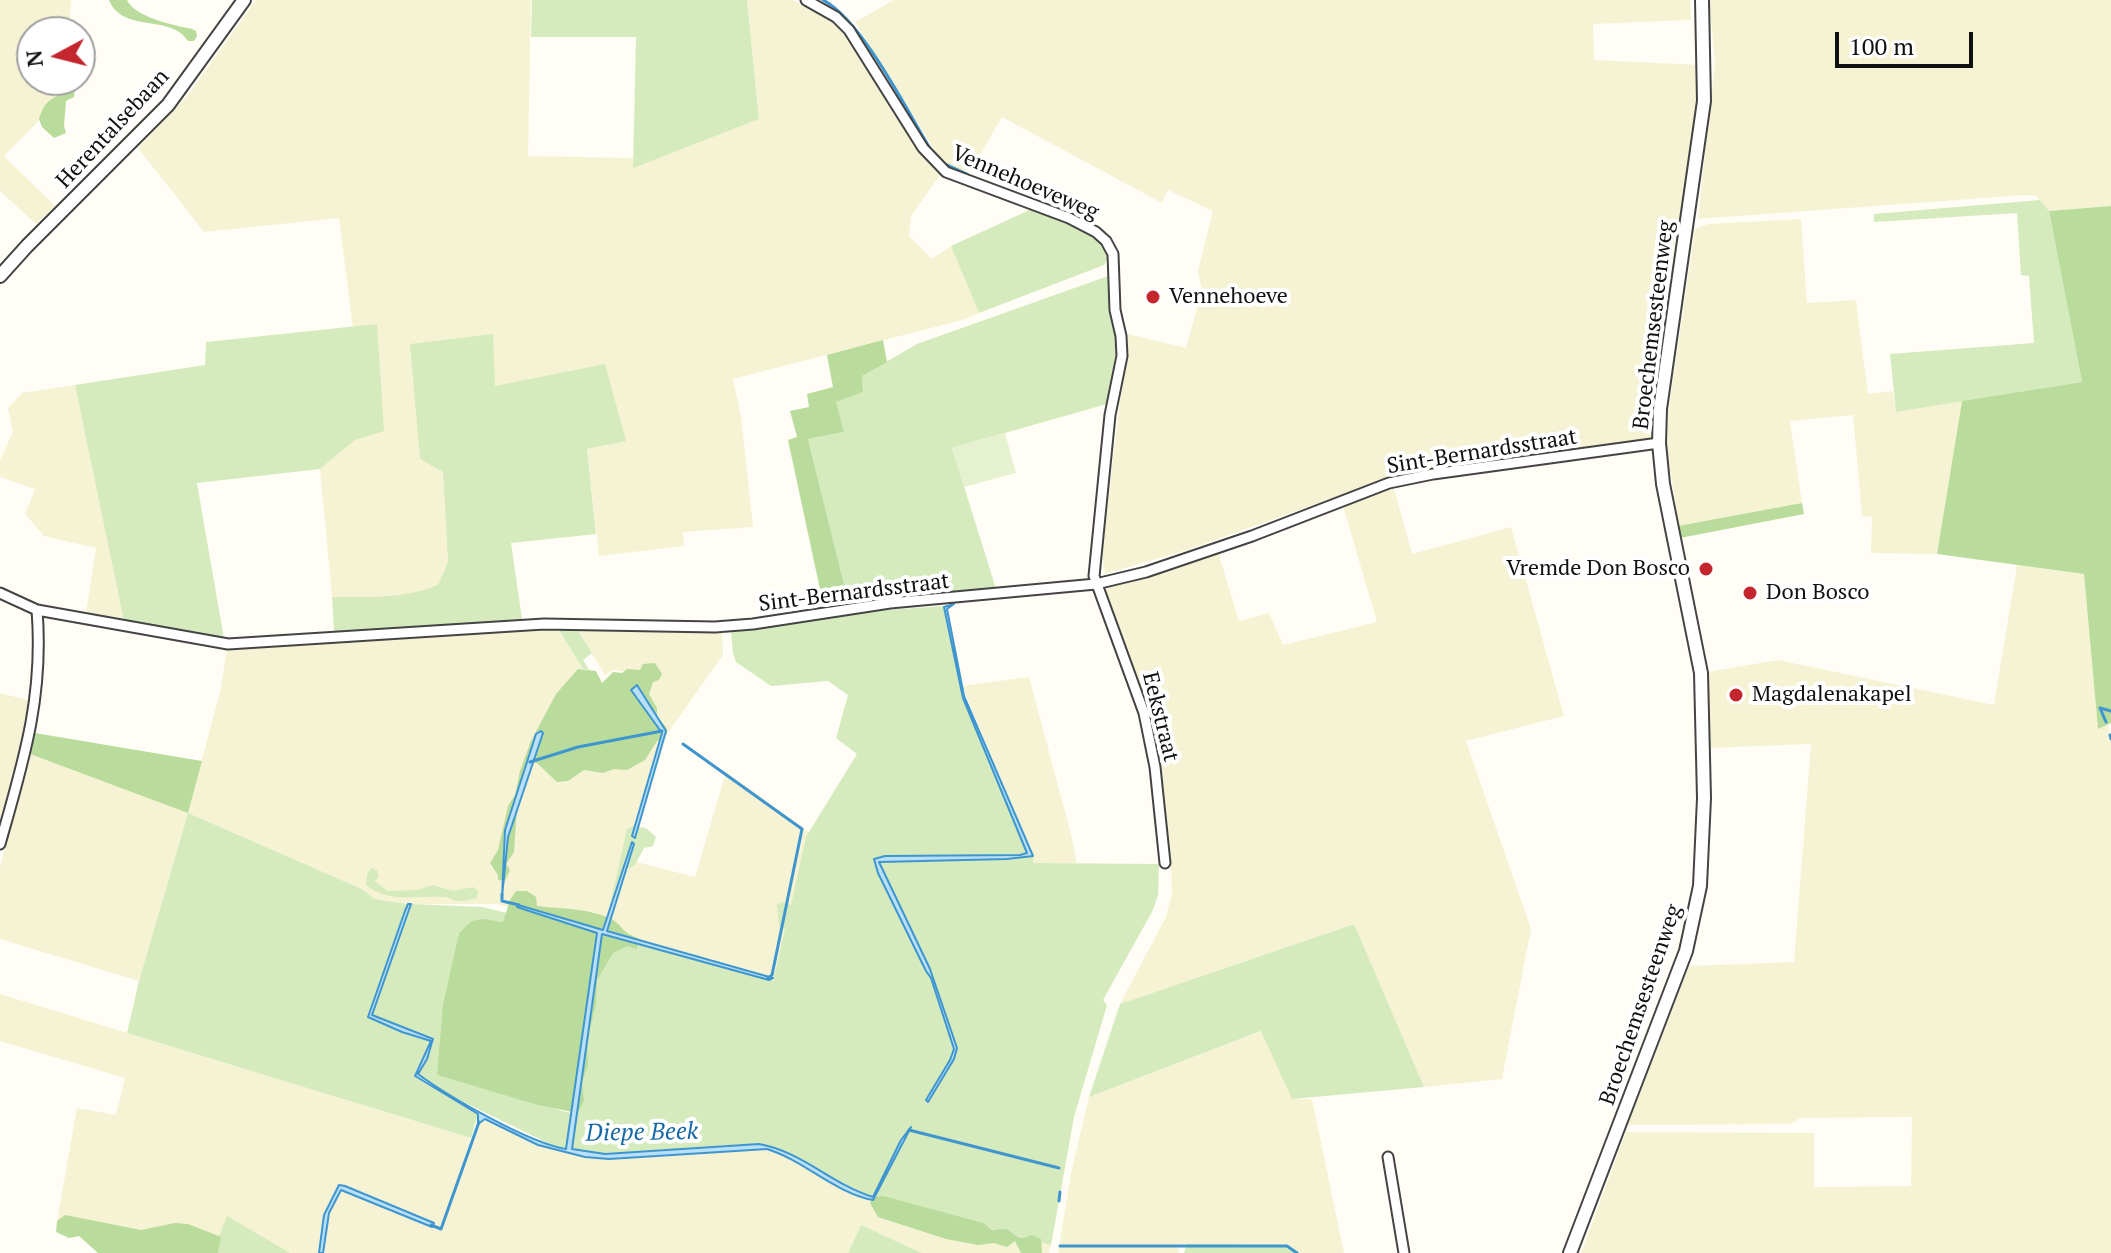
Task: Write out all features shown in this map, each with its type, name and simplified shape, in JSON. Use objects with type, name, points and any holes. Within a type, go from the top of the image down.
[{"type":"street","name":"Herentalsebaan","points":[[0,276],[168,105],[244,0]]},
{"type":"street","name":"Vennehoeveweg","points":[[806,0],[836,17],[849,30],[923,148],[946,172],[1069,218],[1096,232],[1110,247],[1115,264],[1115,303],[1122,356],[1110,415],[1094,564],[1096,584]]},
{"type":"street","name":"Broechemsesteenweg","points":[[1570,1253],[1686,951],[1700,886],[1704,798],[1701,673],[1663,484],[1659,443],[1660,409],[1704,101],[1702,0]]},
{"type":"street","name":"Sint-Bernardsstraat","points":[[0,593],[37,610],[228,644],[544,624],[725,627],[890,603],[1096,584],[1146,572],[1252,536],[1389,483],[1433,474],[1659,443]]},
{"type":"street","name":"Eekstraat","points":[[1096,584],[1144,713],[1155,767],[1165,863]]},
{"type":"street","points":[[0,844],[35,712],[39,667],[37,610]]},
{"type":"street","points":[[1388,1157],[1404,1253]]},
{"type":"shaded area","points":[[0,0],[71,0],[70,16],[16,16],[16,96],[63,96],[4,156],[55,206],[36,224],[0,191]]},
{"type":"shaded area","points":[[256,0],[531,0],[528,156],[633,158],[633,167],[759,119],[747,0],[792,0],[829,17],[849,39],[928,163],[940,175],[911,216],[909,236],[932,259],[951,246],[979,313],[966,319],[733,379],[741,416],[753,527],[683,532],[684,546],[599,556],[587,449],[625,441],[443,471],[448,562],[438,585],[417,594],[332,597],[320,469],[355,440],[377,324],[353,328],[339,218],[204,232],[138,148],[188,95]]},
{"type":"shaded area","points":[[894,0],[1690,0],[1691,20],[1593,24],[1594,60],[1701,65],[1700,101],[1655,374],[1650,439],[1391,477],[1190,549],[1105,574],[1102,553],[1128,334],[1186,348],[1202,291],[1198,271],[1213,211],[1168,190],[1162,203],[1002,117],[977,160],[964,172],[942,162],[855,22]]},
{"type":"shaded area","points":[[1709,0],[2111,0],[2111,206],[2049,211],[2036,196],[2025,195],[1698,219],[1715,62]]},
{"type":"shaded area","points":[[1801,219],[1807,303],[1856,300],[1868,394],[1893,391],[1896,412],[1962,401],[1937,554],[1871,553],[1872,517],[1862,516],[1853,415],[1790,421],[1802,503],[1679,526],[1667,451],[1668,415],[1695,229],[1708,224]]},
{"type":"shaded area","points":[[75,385],[124,621],[86,614],[96,548],[44,536],[25,514],[35,489],[0,477],[0,460],[13,432],[8,408],[22,393]]},
{"type":"shaded area","points":[[1394,488],[1412,554],[1511,527],[1564,716],[1466,741],[1531,929],[1502,1079],[1424,1087],[1353,924],[1120,1004],[1166,917],[1172,893],[1170,847],[1157,744],[1149,708],[1105,589],[1218,552],[1239,621],[1269,613],[1283,645],[1377,622],[1343,506]]},
{"type":"shaded area","points":[[2017,565],[2084,574],[2098,728],[2108,724],[2111,737],[2111,1253],[1581,1253],[1626,1132],[1814,1133],[1814,1187],[1911,1186],[1912,1117],[1800,1118],[1791,1124],[1628,1125],[1689,966],[1794,962],[1811,744],[1710,748],[1701,673],[1778,660],[1994,705]]},
{"type":"shaded area","points":[[557,627],[583,669],[556,699],[539,729],[630,672],[613,670],[605,675],[576,628],[722,630],[723,655],[667,734],[629,860],[695,877],[726,772],[809,832],[773,981],[603,930],[496,904],[411,904],[374,899],[362,889],[188,813],[139,981],[0,939],[0,867],[30,754],[188,812],[221,688],[227,649]]},
{"type":"shaded area","points":[[1029,677],[1077,863],[1033,863],[1033,856],[962,686]]},
{"type":"shaded area","points":[[0,693],[31,701],[0,830]]},
{"type":"shaded area","points":[[0,994],[471,1138],[460,1171],[478,1124],[485,1119],[538,1145],[585,1157],[609,1159],[767,1149],[856,1195],[876,1197],[1051,1245],[1049,1253],[922,1253],[861,1225],[848,1253],[290,1253],[227,1217],[214,1248],[57,1221],[77,1108],[116,1115],[125,1078],[0,1041]]},
{"type":"shaded area","points":[[1262,1031],[1292,1099],[1312,1099],[1344,1253],[1298,1253],[1187,1244],[1180,1245],[1178,1253],[1058,1253],[1071,1173],[1089,1097]]},
{"type":"green space","points":[[109,0],[127,0],[146,16],[192,29],[197,36],[194,41],[188,41],[170,28],[125,17]]},
{"type":"green space","points":[[532,0],[747,0],[759,119],[633,168],[636,37],[531,37]]},
{"type":"green space","points":[[74,96],[66,101],[66,133],[54,138],[42,127],[39,119],[52,99]]},
{"type":"green space","points":[[2040,200],[2049,211],[2082,382],[1896,412],[1890,354],[2034,343],[2029,276],[2021,275],[2017,213],[1874,222],[1874,214]]},
{"type":"green space","points":[[2111,206],[2111,723],[2098,729],[2084,574],[1937,554],[1962,401],[2082,382],[2049,211]]},
{"type":"green space","points":[[1034,208],[1094,234],[1109,257],[1104,265],[979,313],[951,246]]},
{"type":"green space","points":[[1111,275],[1118,346],[1107,404],[952,448],[997,592],[849,604],[808,439],[844,432],[835,402],[863,392],[862,376],[917,344]]},
{"type":"green space","points":[[377,324],[384,431],[355,440],[320,469],[197,483],[224,639],[124,621],[75,385],[205,365],[206,342]]},
{"type":"green space","points":[[493,334],[495,386],[605,364],[626,441],[587,449],[596,534],[511,543],[522,619],[334,633],[332,597],[399,595],[438,585],[448,562],[443,472],[420,459],[410,344]]},
{"type":"green space","points":[[883,340],[887,362],[862,376],[863,392],[836,402],[844,432],[808,439],[849,604],[824,608],[788,440],[797,437],[790,411],[809,407],[807,394],[833,387],[827,355]]},
{"type":"green space","points":[[1005,433],[1016,473],[964,487],[952,448]]},
{"type":"green space","points":[[1802,503],[1804,514],[1680,538],[1678,526]]},
{"type":"green space","points":[[944,606],[964,701],[1027,853],[1033,856],[1033,863],[1159,864],[1158,895],[1153,910],[1103,1000],[1107,1005],[1074,1117],[1051,1245],[869,1196],[770,1146],[745,1144],[605,1154],[554,1146],[455,1098],[418,1074],[434,1042],[431,1040],[415,1073],[416,1078],[478,1114],[471,1138],[127,1033],[188,813],[362,889],[374,899],[408,904],[368,1015],[372,1016],[411,904],[482,907],[507,913],[503,922],[479,921],[459,933],[437,1075],[577,1115],[602,934],[773,981],[785,929],[779,926],[777,905],[781,902],[791,905],[806,837],[857,754],[836,738],[848,695],[828,681],[771,686],[736,662],[731,631],[872,611]]},
{"type":"green space","points":[[557,627],[576,628],[592,653],[583,660],[589,670],[583,669]]},
{"type":"green space","points":[[655,663],[662,674],[659,680],[653,682],[649,694],[657,708],[657,717],[667,728],[667,734],[657,741],[645,760],[627,770],[614,769],[603,773],[584,770],[568,781],[557,782],[537,763],[531,762],[517,807],[514,852],[506,864],[510,870],[505,881],[498,880],[490,863],[498,850],[508,806],[515,795],[531,741],[556,694],[578,669],[596,671],[602,683],[613,672],[640,670],[643,664]]},
{"type":"green space","points":[[35,733],[202,761],[188,813],[30,754]]},
{"type":"green space","points":[[633,826],[646,828],[656,837],[653,846],[644,848],[635,865],[627,869],[613,915],[607,918],[627,829]]},
{"type":"green space","points":[[371,868],[377,870],[379,877],[375,881],[387,891],[417,890],[433,885],[453,891],[473,887],[479,892],[476,899],[459,901],[445,897],[385,895],[366,885]]},
{"type":"green space","points":[[516,891],[527,891],[536,897],[537,906],[604,916],[638,938],[637,949],[627,946],[613,953],[597,980],[596,1004],[587,1041],[588,1065],[582,1082],[584,1100],[578,1113],[538,1105],[437,1075],[443,1005],[459,933],[472,921],[503,922]]},
{"type":"green space","points":[[1354,924],[1424,1087],[1292,1099],[1261,1031],[1089,1097],[1120,1004]]},
{"type":"green space","points":[[883,1196],[983,1223],[992,1230],[1007,1229],[1021,1238],[1032,1235],[1041,1239],[1042,1253],[1021,1253],[1015,1241],[1007,1247],[946,1239],[878,1217],[870,1203],[873,1197]]},
{"type":"green space","points":[[65,1215],[141,1230],[175,1223],[188,1224],[221,1237],[218,1253],[98,1253],[79,1236],[69,1238],[56,1232],[57,1221]]},
{"type":"green space","points":[[227,1216],[290,1253],[212,1253]]},
{"type":"green space","points":[[861,1225],[922,1253],[848,1253]]},
{"type":"green space","points":[[1187,1244],[1287,1245],[1300,1253],[1184,1253]]},
{"type":"water","points":[[954,604],[947,609],[964,696],[1033,856],[879,862],[930,969],[957,1048],[954,1059],[928,1102],[926,1100],[954,1049],[931,978],[878,873],[874,859],[885,856],[1027,853],[963,698],[944,607]]},
{"type":"water","points":[[637,685],[666,731],[635,838],[632,836],[662,733],[631,690]]},
{"type":"water","points":[[543,733],[508,837],[502,897],[505,830],[536,734]]},
{"type":"water","points":[[632,842],[634,844],[607,931],[773,978],[769,980],[602,934],[572,1149],[605,1154],[759,1144],[789,1154],[844,1185],[873,1197],[901,1140],[911,1127],[873,1200],[846,1191],[767,1149],[609,1159],[585,1157],[538,1145],[485,1119],[478,1124],[478,1114],[415,1076],[431,1041],[368,1017],[405,911],[411,904],[372,1015],[433,1039],[418,1074],[432,1084],[511,1129],[566,1149],[597,933],[517,907],[603,930]]},
{"type":"water","points":[[339,1185],[434,1223],[432,1227],[341,1190],[329,1213],[323,1253],[319,1253],[324,1215]]},
{"type":"waterway","points":[[823,0],[853,26],[868,46],[931,150]]},
{"type":"waterway","points":[[945,164],[967,174]]},
{"type":"waterway","points":[[2106,722],[2100,708],[2111,711]]},
{"type":"waterway","points":[[530,762],[578,747],[662,731]]},
{"type":"waterway","points":[[2110,735],[2111,739]]},
{"type":"waterway","points":[[683,744],[802,829],[772,975],[768,978]]},
{"type":"waterway","points":[[502,894],[502,901],[519,905]]},
{"type":"waterway","name":"Diepe Beek","points":[[431,1225],[441,1229],[479,1122]]},
{"type":"waterway","points":[[909,1130],[1059,1168]]},
{"type":"waterway","points":[[1059,1201],[1060,1192]]},
{"type":"waterway","points":[[1060,1246],[1287,1246],[1297,1253]]},
{"type":"place","name":"Vennehoeve","points":[[1153,297]]},
{"type":"place","name":"Vremde Don Bosco","points":[[1706,569]]},
{"type":"place","name":"Don Bosco","points":[[1750,593]]},
{"type":"place","name":"Magdalenakapel","points":[[1736,695]]}]
